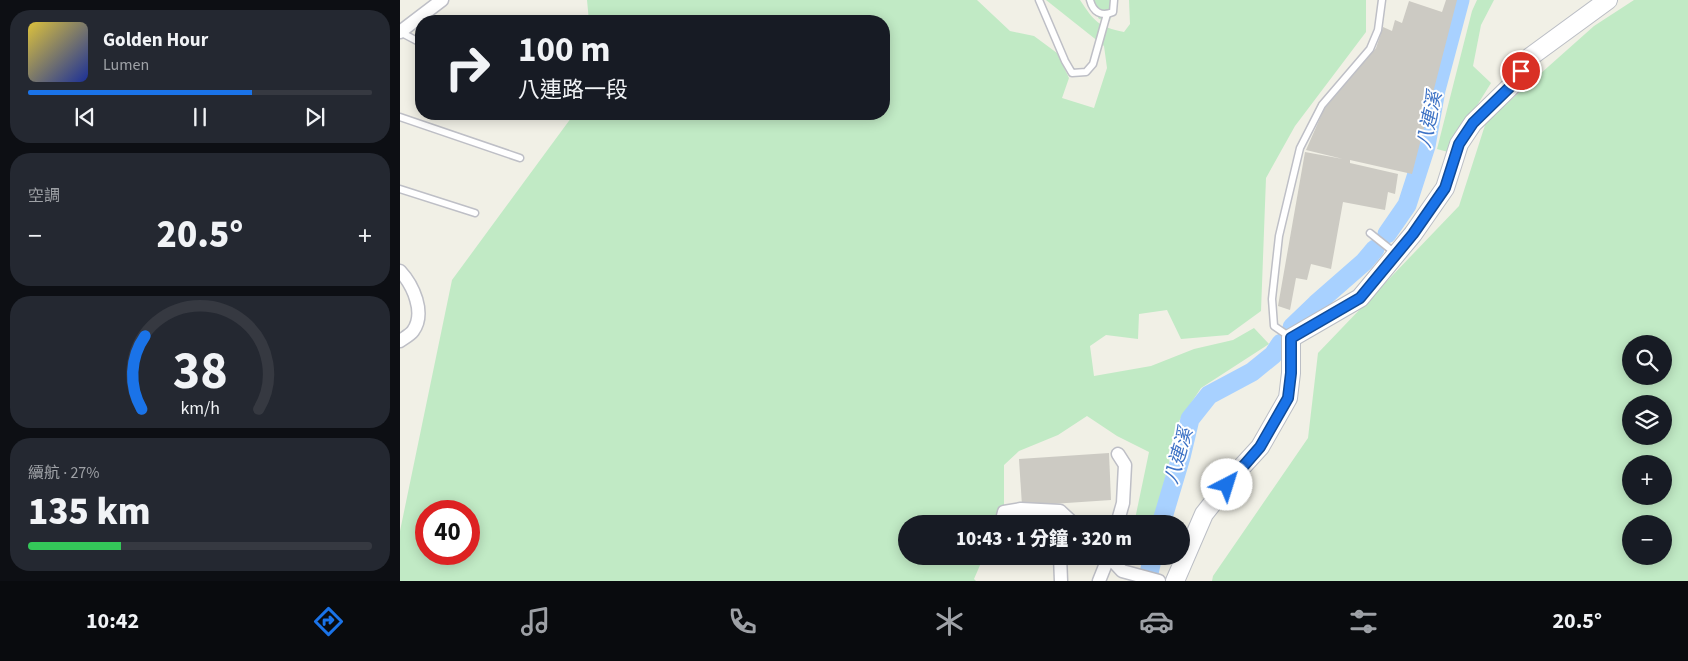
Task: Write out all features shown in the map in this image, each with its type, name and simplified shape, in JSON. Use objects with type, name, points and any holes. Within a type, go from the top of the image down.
[{"type":"street","points":[[422,15],[442,0]]},
{"type":"street","points":[[1175,581],[1204,514],[1260,447],[1288,398],[1291,373],[1291,338],[1360,298],[1413,234],[1445,188],[1459,144],[1473,123],[1513,84],[1530,57],[1608,0]]},
{"type":"street","points":[[400,32],[415,21]]},
{"type":"street","points":[[400,271],[406,277],[414,294],[418,309],[418,320],[412,331],[400,341]]},
{"type":"street","points":[[1118,454],[1125,465],[1123,503],[1120,515]]},
{"type":"street","points":[[1003,515],[1004,512],[1021,508],[1051,515]]},
{"type":"street","points":[[1060,565],[1061,581]]},
{"type":"street","points":[[1099,581],[1105,565]]},
{"type":"street","points":[[1116,565],[1122,571],[1159,581]]},
{"type":"lane","points":[[1039,0],[1072,73],[1086,72],[1093,64],[1107,14]]},
{"type":"lane","points":[[1090,0],[1092,8],[1099,14],[1113,12],[1114,0]]},
{"type":"lane","points":[[1291,338],[1274,326],[1272,299],[1279,236],[1300,148],[1322,105],[1370,49],[1378,30],[1382,0]]},
{"type":"lane","points":[[400,32],[415,40]]},
{"type":"lane","points":[[400,117],[520,158]]},
{"type":"lane","points":[[400,189],[475,213]]},
{"type":"lane","points":[[1370,233],[1396,254]]},
{"type":"green space","points":[[587,0],[977,0],[1010,31],[1034,36],[1057,53],[1069,78],[1062,98],[1094,108],[1107,68],[1104,46],[1046,0],[1080,0],[1093,18],[1102,25],[1124,32],[1130,24],[1129,0],[1366,0],[1366,32],[1295,126],[1266,178],[1261,311],[1228,335],[1181,339],[1167,310],[1139,314],[1138,339],[1106,335],[1090,346],[1094,376],[1151,366],[1194,349],[1233,340],[1254,328],[1269,344],[1201,388],[1179,421],[1156,515],[1136,515],[1149,452],[1117,436],[1087,416],[1058,435],[1019,451],[1004,465],[1004,506],[1000,515],[898,515],[898,565],[980,565],[974,579],[976,581],[400,581],[400,531],[452,280],[570,120],[890,120],[890,15],[588,15]]},
{"type":"green space","points":[[1088,0],[1114,0],[1110,21],[1099,19]]},
{"type":"green space","points":[[1477,0],[1494,0],[1481,25],[1473,66],[1491,83],[1448,152],[1437,149],[1472,11]]},
{"type":"green space","points":[[1634,0],[1688,0],[1688,581],[1212,581],[1213,576],[1308,438],[1318,353],[1459,206],[1486,122],[1594,26]]},
{"type":"building","points":[[1446,0],[1457,0],[1412,174],[1350,160],[1350,163],[1398,174],[1395,194],[1388,192],[1385,210],[1343,202],[1331,269],[1311,264],[1307,280],[1296,278],[1290,310],[1278,306],[1305,152],[1343,159],[1306,150],[1324,109],[1376,48],[1383,27],[1392,31],[1395,20],[1402,23],[1409,1],[1442,12]]},
{"type":"building","points":[[1109,453],[1111,500],[1022,506],[1019,459]]},
{"type":"waterway","name":"八連溪","points":[[1387,234],[1407,205],[1426,146],[1436,90],[1460,0]]},
{"type":"waterway","name":"八連溪","points":[[1292,327],[1364,262],[1375,249]]},
{"type":"waterway","name":"八連溪","points":[[1164,515],[1190,419],[1209,395],[1252,372],[1273,355],[1281,343]]},
{"type":"waterway","name":"八連溪","points":[[1149,573],[1151,565]]},
{"type":"route","points":[[1227,485],[1260,447],[1288,398],[1291,373],[1291,338],[1360,298],[1413,234],[1445,188],[1459,144],[1473,123],[1513,84],[1521,71]]}]
